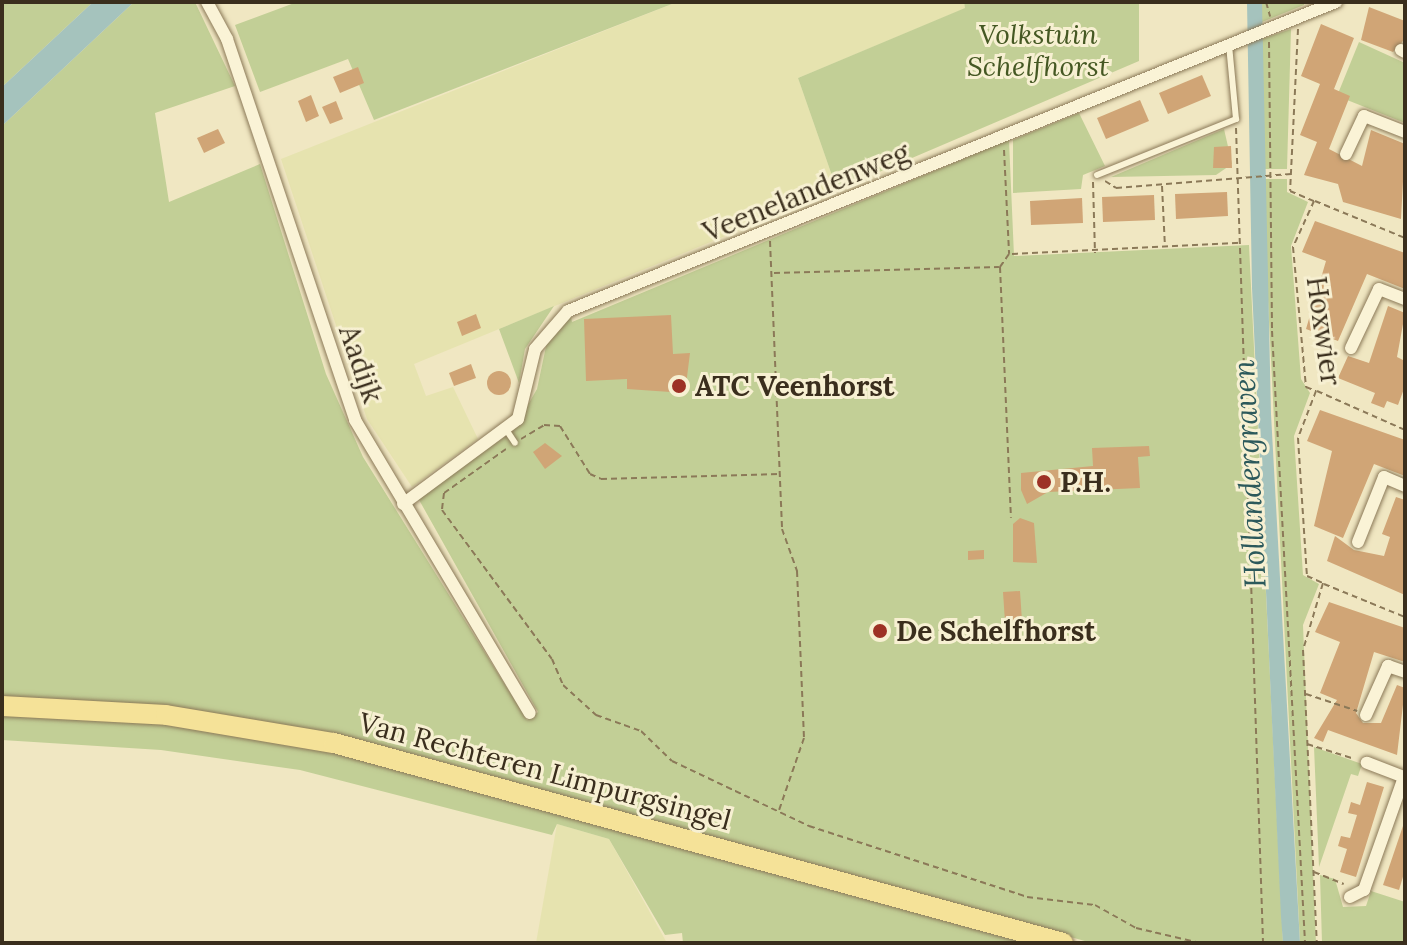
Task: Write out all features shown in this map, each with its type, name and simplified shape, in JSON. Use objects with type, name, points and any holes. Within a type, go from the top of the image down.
[{"type":"main road","name":"Van Rechteren Limpurgsingel","points":[[2,706],[166,715],[334,743],[1063,943]]},
{"type":"street","name":"Aadijk","points":[[207,2],[227,39],[355,420],[530,713]]},
{"type":"street","name":"Veenelandenweg","points":[[403,504],[507,431],[525,406],[542,334],[568,311],[769,233],[1336,2]]},
{"type":"street","points":[[1346,154],[1364,116],[1405,132]]},
{"type":"street","points":[[1351,348],[1379,289],[1405,299]]},
{"type":"street","points":[[1358,542],[1384,477],[1405,486]]},
{"type":"street","points":[[1366,715],[1388,666],[1405,672]]},
{"type":"street","points":[[1350,897],[1364,890],[1404,777],[1367,763]]},
{"type":"lane","points":[[1097,175],[1236,119],[1235,43]]},
{"type":"lane","points":[[507,431],[515,443]]},
{"type":"path","points":[[1266,2],[1270,29],[1268,176],[1305,943]]},
{"type":"path","points":[[1305,15],[1292,53],[1290,191],[1405,238]]},
{"type":"path","points":[[1236,119],[1242,243],[1243,475],[1263,943]]},
{"type":"path","points":[[1003,137],[1009,254],[1000,267],[1011,518]]},
{"type":"path","points":[[1097,175],[1116,188],[1291,174]]},
{"type":"path","points":[[1095,253],[1097,175]]},
{"type":"path","points":[[1162,185],[1165,247]]},
{"type":"path","name":"Hoxwier","points":[[1314,201],[1293,247],[1306,387],[1316,391],[1298,438],[1307,576],[1323,583]]},
{"type":"path","points":[[769,233],[782,529],[797,571],[804,738],[778,811]]},
{"type":"path","points":[[1009,254],[1095,253],[1242,243]]},
{"type":"path","points":[[771,273],[1000,267]]},
{"type":"path","points":[[1316,391],[1405,430]]},
{"type":"path","points":[[779,474],[601,479],[590,474],[560,426],[544,425],[444,493],[442,510],[552,659],[559,679],[596,715],[641,731],[672,761],[778,811],[992,886],[1095,905],[1136,928],[1200,943]]},
{"type":"path","points":[[1317,943],[1306,743],[1304,630],[1323,583],[1405,617]]},
{"type":"path","points":[[1305,693],[1366,715]]},
{"type":"path","points":[[1306,743],[1367,763]]},
{"type":"path","points":[[1313,872],[1343,881],[1350,897]]},
{"type":"shaded area","points":[[677,2],[963,2],[966,8],[798,78],[837,190],[414,364],[426,396],[453,387],[478,439],[412,487],[367,419],[281,159]]},
{"type":"shaded area","points":[[557,824],[609,839],[667,943],[536,943]]},
{"type":"green space","points":[[2,2],[93,2],[2,87]]},
{"type":"green space","name":"De Schelfhorst","points":[[134,2],[195,2],[235,86],[155,113],[169,202],[260,164],[326,374],[363,457],[527,720],[538,712],[418,498],[513,431],[537,389],[548,337],[571,317],[572,322],[1009,140],[1014,256],[1249,245],[1283,943],[1092,943],[413,754],[2,699],[2,126]]},
{"type":"green space","points":[[297,2],[677,2],[374,120],[348,59],[260,92],[235,25]]},
{"type":"green space","name":"Volkstuin Schelfhorst","points":[[964,2],[1139,2],[1139,61],[837,190],[798,78],[965,8]]},
{"type":"green space","points":[[1262,2],[1304,2],[1304,5],[1262,22]]},
{"type":"green space","points":[[1291,29],[1287,169],[1263,169],[1262,39]]},
{"type":"green space","points":[[1359,42],[1405,63],[1405,123],[1337,96]]},
{"type":"green space","points":[[1079,113],[1105,166],[1083,175],[1081,189],[1013,193],[1013,140]]},
{"type":"green space","points":[[1224,129],[1232,164],[1216,175],[1111,177]]},
{"type":"green space","points":[[1262,179],[1287,179],[1287,192],[1308,202],[1291,246],[1301,379],[1310,393],[1294,436],[1303,575],[1319,584],[1303,625],[1316,943],[1300,943]]},
{"type":"green space","points":[[554,306],[525,349],[519,383],[499,329]]},
{"type":"green space","points":[[2,714],[147,722],[343,754],[1034,943],[683,943],[682,933],[665,935],[609,839],[557,824],[552,835],[300,770],[161,750],[2,740]]},
{"type":"green space","points":[[1314,747],[1362,764],[1358,776],[1351,774],[1319,867]]},
{"type":"green space","points":[[1320,875],[1335,879],[1343,907],[1366,906],[1371,891],[1405,902],[1405,943],[1322,943]]},
{"type":"water","points":[[93,2],[134,2],[2,126],[2,87]]},
{"type":"water","points":[[1247,2],[1262,2],[1271,414],[1300,943],[1283,943],[1281,917],[1252,288]]},
{"type":"building","points":[[1369,7],[1405,21],[1403,41],[1393,52],[1361,40]]},
{"type":"building","points":[[1321,24],[1354,38],[1334,89],[1350,96],[1329,149],[1362,166],[1371,130],[1405,144],[1401,219],[1343,202],[1338,184],[1304,175],[1317,142],[1300,135],[1320,84],[1301,76]]},
{"type":"building","points":[[358,67],[364,83],[340,93],[333,77]]},
{"type":"building","points":[[1202,75],[1211,96],[1168,114],[1159,93]]},
{"type":"building","points":[[311,95],[319,116],[306,122],[298,101]]},
{"type":"building","points":[[1140,100],[1149,121],[1106,139],[1097,118]]},
{"type":"building","points":[[336,101],[343,119],[330,124],[322,107]]},
{"type":"building","points":[[218,129],[225,143],[204,153],[197,138]]},
{"type":"building","points":[[1231,146],[1232,168],[1213,168],[1214,147]]},
{"type":"building","points":[[1227,192],[1228,216],[1176,219],[1175,194]]},
{"type":"building","points":[[1154,195],[1155,220],[1103,222],[1102,197]]},
{"type":"building","points":[[1082,198],[1083,223],[1031,225],[1030,201]]},
{"type":"building","points":[[1315,221],[1405,253],[1405,289],[1367,274],[1338,341],[1306,329],[1326,261],[1302,252]]},
{"type":"building","points":[[1388,306],[1405,313],[1397,357],[1405,361],[1405,386],[1398,405],[1387,401],[1384,408],[1371,403],[1375,393],[1338,378],[1348,356],[1369,363]]},
{"type":"building","points":[[476,314],[481,328],[462,336],[457,322]]},
{"type":"building","points":[[671,315],[673,354],[690,353],[685,393],[627,389],[627,379],[586,381],[584,319]]},
{"type":"building","points":[[471,364],[476,378],[454,386],[449,373]]},
{"type":"building","points":[[499,371],[510,378],[511,383],[504,394],[499,395],[488,388],[487,383],[494,372]]},
{"type":"building","points":[[1320,410],[1405,440],[1405,476],[1374,464],[1343,538],[1314,526],[1332,451],[1307,441]]},
{"type":"building","points":[[545,443],[562,456],[545,469],[533,452]]},
{"type":"building","points":[[1149,446],[1150,456],[1138,457],[1140,488],[1048,492],[1027,504],[1021,490],[1021,473],[1093,466],[1092,448]]},
{"type":"building","points":[[1396,497],[1405,500],[1405,595],[1327,561],[1335,536],[1354,550],[1384,556],[1390,537],[1382,534]]},
{"type":"building","points":[[1020,518],[1034,523],[1037,563],[1013,562],[1013,524]]},
{"type":"building","points":[[984,550],[984,559],[968,560],[968,551]]},
{"type":"building","points":[[1020,591],[1022,621],[1005,622],[1003,592]]},
{"type":"building","points":[[1329,602],[1405,628],[1405,662],[1374,652],[1356,713],[1363,723],[1381,723],[1397,685],[1405,688],[1397,755],[1328,730],[1323,742],[1314,738],[1337,700],[1320,693],[1340,642],[1315,632]]},
{"type":"building","points":[[1367,782],[1384,787],[1356,877],[1340,872],[1347,849],[1338,846],[1341,836],[1350,838],[1357,815],[1348,813],[1351,802],[1360,805]]},
{"type":"building","points":[[1405,820],[1405,870],[1399,890],[1383,885]]},
{"type":"place","name":"ATC Veenhorst","points":[[679,386]]},
{"type":"place","name":"P.H.","points":[[1044,482]]},
{"type":"place","name":"De Schelfhorst","points":[[880,631]]},
{"type":"water label","name":"Hollandergraven","points":[[1249,474]]}]
